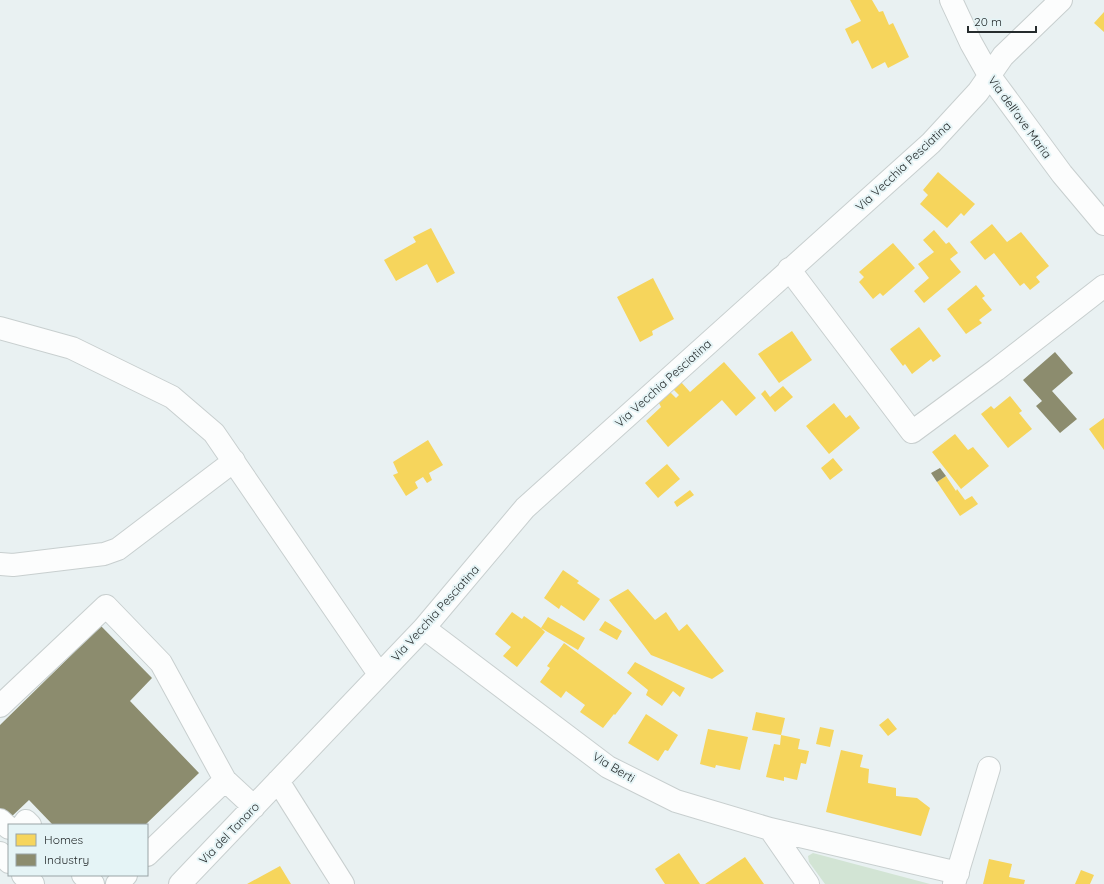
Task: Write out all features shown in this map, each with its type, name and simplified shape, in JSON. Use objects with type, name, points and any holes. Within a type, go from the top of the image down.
[{"type":"street","name":"Via dell'ave Maria","points":[[951,0],[971,43],[989,75],[1062,174],[1104,224]]},
{"type":"street","name":"Via Vecchia Pesciatina","points":[[278,781],[424,628],[525,508],[789,269],[931,143],[978,92],[1003,56],[1061,0]]},
{"type":"street","points":[[789,269],[912,432],[996,370],[1104,286]]},
{"type":"street","points":[[0,328],[72,348],[172,397],[214,432],[379,674]]},
{"type":"street","points":[[0,564],[13,565],[104,554],[118,549],[234,461]]},
{"type":"street","points":[[0,706],[106,606],[161,663],[225,780],[254,807]]},
{"type":"street","name":"Via Berti","points":[[424,628],[608,767],[676,801],[770,829],[956,878]]},
{"type":"street","points":[[956,878],[989,768]]},
{"type":"street","points":[[148,854],[225,780]]},
{"type":"street","points":[[278,781],[343,884]]},
{"type":"street","name":"Via del Tanaro","points":[[180,884],[278,781]]},
{"type":"street","points":[[0,820],[8,827]]},
{"type":"street","points":[[770,829],[808,884]]},
{"type":"street","points":[[0,853],[8,861]]},
{"type":"street","points":[[24,876],[32,884]]},
{"type":"street","points":[[85,876],[93,884]]},
{"type":"street","points":[[117,884],[125,876]]},
{"type":"green space","points":[[813,853],[930,884],[825,884],[809,862],[808,856]]},
{"type":"building: Homes","points":[[850,0],[872,0],[879,12],[883,11],[889,25],[893,23],[909,57],[888,68],[885,62],[872,69],[858,40],[852,44],[845,29],[861,21]]},
{"type":"building: Homes","points":[[1104,12],[1104,32],[1094,23]]},
{"type":"building: Homes","points":[[938,172],[975,204],[964,216],[961,213],[947,228],[920,204],[928,195],[923,190]]},
{"type":"building: Homes","points":[[992,224],[1007,242],[1021,232],[1049,266],[1036,277],[1040,282],[1030,290],[1024,283],[1020,286],[994,253],[985,260],[970,242]]},
{"type":"building: Homes","points":[[431,228],[455,273],[437,283],[427,264],[396,281],[384,260],[416,242],[413,237]]},
{"type":"building: Homes","points":[[934,230],[946,244],[949,242],[958,253],[950,259],[961,272],[924,303],[914,291],[929,278],[918,264],[934,252],[923,240]]},
{"type":"building: Homes","points":[[893,243],[915,268],[883,296],[880,293],[873,299],[859,282],[864,277],[859,272]]},
{"type":"building: Homes","points":[[653,278],[674,319],[652,331],[653,335],[640,342],[617,297]]},
{"type":"building: Homes","points":[[976,285],[985,296],[982,298],[992,310],[979,320],[982,323],[966,334],[947,309]]},
{"type":"building: Homes","points":[[919,327],[941,356],[933,362],[931,359],[912,374],[905,364],[903,366],[890,349]]},
{"type":"building: Homes","points":[[792,331],[812,360],[779,383],[758,354]]},
{"type":"building: Homes","points":[[724,362],[756,398],[736,416],[722,400],[668,447],[646,421],[661,407],[659,403],[670,392],[676,398],[679,395],[673,389],[681,382],[690,392]]},
{"type":"building: Homes","points":[[783,386],[793,397],[775,412],[761,394],[765,390],[770,397]]},
{"type":"building: Homes","points":[[1010,396],[1022,411],[1019,413],[1032,429],[1008,448],[981,414],[991,406],[994,409]]},
{"type":"building: Homes","points":[[834,403],[846,418],[850,415],[860,428],[829,454],[806,426]]},
{"type":"building: Homes","points":[[1104,418],[1104,450],[1089,429]]},
{"type":"building: Homes","points":[[955,434],[968,450],[973,447],[989,466],[961,489],[932,452]]},
{"type":"building: Homes","points":[[428,440],[443,465],[429,473],[432,480],[427,483],[423,477],[415,482],[418,488],[406,496],[393,475],[398,473],[393,462]]},
{"type":"building: Homes","points":[[833,458],[843,470],[830,480],[821,468]]},
{"type":"building: Homes","points":[[667,464],[680,479],[658,498],[645,483]]},
{"type":"building: Homes","points":[[946,476],[956,491],[957,489],[965,500],[972,496],[978,504],[960,516],[937,482]]},
{"type":"building: Homes","points":[[690,490],[694,495],[677,507],[674,502]]},
{"type":"building: Homes","points":[[563,570],[579,581],[577,583],[600,599],[584,621],[561,605],[559,609],[544,598]]},
{"type":"building: Homes","points":[[628,589],[655,620],[666,612],[679,631],[687,624],[724,671],[712,679],[651,655],[609,600]]},
{"type":"building: Homes","points":[[512,612],[522,619],[524,616],[545,632],[517,667],[503,656],[511,647],[495,634]]},
{"type":"building: Homes","points":[[548,617],[585,638],[578,650],[541,628]]},
{"type":"building: Homes","points":[[605,621],[622,631],[617,640],[599,630]]},
{"type":"building: Homes","points":[[564,643],[632,693],[603,728],[580,712],[585,705],[566,691],[561,698],[540,682],[550,668],[547,666]]},
{"type":"building: Homes","points":[[635,662],[685,688],[680,697],[673,691],[662,706],[646,695],[648,690],[627,673]]},
{"type":"building: Homes","points":[[756,712],[785,718],[781,735],[752,730]]},
{"type":"building: Homes","points":[[646,714],[678,735],[668,751],[665,750],[658,761],[628,743]]},
{"type":"building: Homes","points":[[888,718],[897,729],[888,736],[879,725]]},
{"type":"building: Homes","points":[[820,727],[834,730],[830,747],[816,744]]},
{"type":"building: Homes","points":[[708,729],[748,737],[740,770],[716,765],[715,768],[700,764]]},
{"type":"building: Homes","points":[[781,735],[800,739],[798,749],[809,751],[806,764],[801,763],[797,780],[784,777],[784,781],[766,777],[774,744],[780,745]]},
{"type":"building: Homes","points":[[841,750],[863,755],[860,767],[869,769],[868,783],[896,788],[896,796],[917,798],[930,808],[921,836],[826,812]]},
{"type":"building: Homes","points":[[679,853],[700,884],[665,884],[655,869]]},
{"type":"building: Homes","points":[[745,857],[764,884],[705,884]]},
{"type":"building: Homes","points":[[989,859],[1012,864],[1009,877],[1025,880],[1024,884],[983,884]]},
{"type":"building: Homes","points":[[280,866],[291,884],[247,884]]},
{"type":"building: Homes","points":[[1081,870],[1094,875],[1090,884],[1075,884]]},
{"type":"building: Industry","points":[[1055,352],[1073,373],[1052,391],[1077,419],[1060,433],[1036,406],[1042,401],[1023,380]]},
{"type":"building: Industry","points":[[940,468],[946,476],[937,482],[931,473]]},
{"type":"building: Industry","points":[[101,626],[152,678],[130,701],[199,773],[146,824],[52,824],[29,800],[9,819],[0,810],[0,725]]}]
